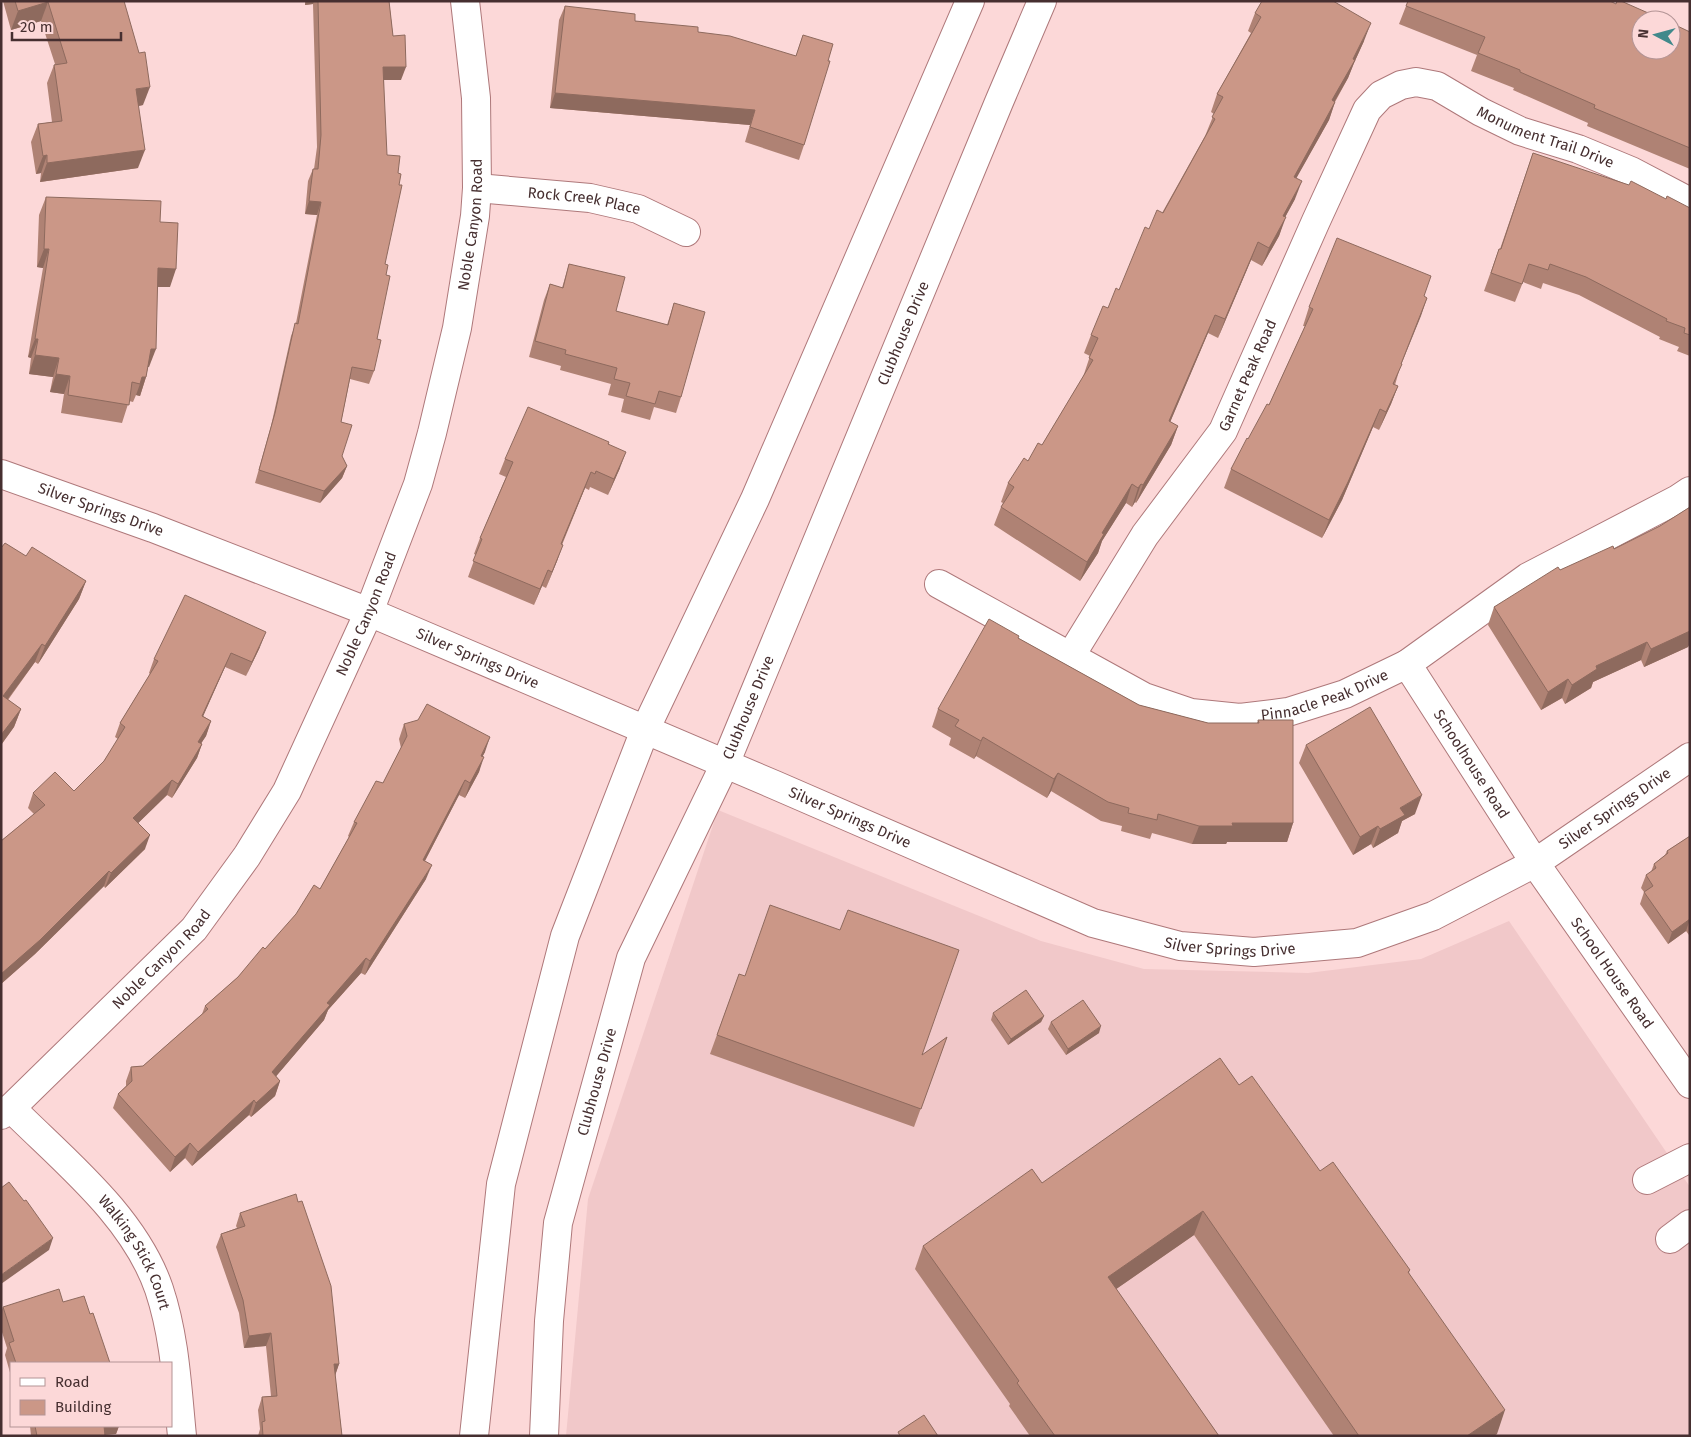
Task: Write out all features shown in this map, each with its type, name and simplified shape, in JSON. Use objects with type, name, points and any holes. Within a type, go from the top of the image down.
[{"type":"street","name":"Noble Canyon Road","points":[[6,1112],[194,929],[248,856],[287,791],[369,612],[418,484],[432,433],[457,328],[475,216],[477,188],[476,98],[465,1]]},
{"type":"street","points":[[474,1436],[501,1184],[565,936],[645,730],[755,499],[970,1]]},
{"type":"street","name":"Clubhouse Drive","points":[[544,1436],[549,1321],[558,1223],[631,958],[725,764],[998,102],[1042,1]]},
{"type":"street","name":"Monument Trail Drive","points":[[1401,85],[1416,82],[1437,86],[1481,112],[1520,131],[1578,149],[1631,171],[1690,202]]},
{"type":"street","name":"Garnet Peak Road","points":[[1070,657],[1144,534],[1223,431],[1367,110],[1381,94],[1401,85]]},
{"type":"street","name":"Rock Creek Place","points":[[477,188],[590,198],[638,209],[686,232]]},
{"type":"street","name":"Silver Springs Drive","points":[[1,474],[153,528],[369,612],[1093,923],[1180,946],[1254,952],[1357,943],[1433,916],[1535,863],[1690,757]]},
{"type":"street","name":"Pinnacle Peak Drive","points":[[939,584],[1144,697],[1191,713],[1240,718],[1288,712],[1345,694],[1407,664],[1528,577],[1678,499],[1690,490]]},
{"type":"street","name":"Schoolhouse Road","points":[[1407,664],[1535,863]]},
{"type":"street","name":"School House Road","points":[[1535,863],[1690,1084]]},
{"type":"street","name":"Walking Stick Court","points":[[6,1112],[95,1190],[132,1236],[158,1288],[173,1345],[182,1436]]},
{"type":"street","points":[[1647,1180],[1690,1158]]},
{"type":"shaded area","points":[[718,810],[1041,941],[1144,969],[1308,973],[1421,959],[1509,921],[1690,1187],[1690,1436],[566,1436],[588,1199]]},
{"type":"building","points":[[15,1],[124,1],[139,53],[145,52],[150,87],[136,89],[145,150],[47,163],[47,155],[43,156],[38,124],[62,121],[54,65],[67,63],[48,2],[18,11]]},
{"type":"building","points":[[318,1],[389,1],[393,36],[405,35],[406,67],[383,67],[387,155],[400,156],[398,173],[401,174],[399,185],[402,185],[385,264],[388,265],[386,275],[390,276],[377,339],[381,340],[374,371],[352,367],[341,422],[352,425],[342,456],[347,466],[324,491],[259,470],[275,413],[295,323],[298,324],[321,202],[309,201],[313,169],[318,169],[321,135]]},
{"type":"building","points":[[1262,1],[1333,1],[1371,23],[1353,59],[1355,60],[1332,100],[1335,102],[1294,177],[1302,181],[1283,216],[1286,217],[1269,248],[1258,242],[1225,319],[1215,315],[1169,421],[1178,426],[1143,485],[1141,484],[1138,488],[1132,484],[1087,562],[1001,507],[1014,487],[1008,483],[1024,458],[1028,461],[1038,443],[1042,445],[1093,360],[1089,358],[1098,338],[1091,335],[1103,306],[1108,308],[1116,288],[1119,290],[1145,227],[1149,229],[1157,210],[1163,213],[1215,119],[1212,117],[1223,97],[1217,94],[1261,17],[1255,13]]},
{"type":"building","points":[[1408,1],[1610,1],[1616,4],[1617,1],[1621,1],[1641,10],[1631,10],[1631,60],[1681,60],[1681,28],[1690,32],[1690,148],[1594,108],[1595,105],[1520,72],[1520,70],[1478,53],[1485,37],[1406,6]]},
{"type":"building","points":[[565,6],[635,14],[635,21],[698,27],[698,32],[730,36],[796,56],[803,35],[833,44],[828,61],[830,61],[804,145],[750,127],[755,110],[555,93]]},
{"type":"building","points":[[1533,153],[1629,185],[1631,181],[1666,199],[1667,196],[1690,208],[1690,335],[1684,333],[1685,328],[1666,321],[1667,319],[1586,277],[1550,264],[1548,270],[1529,264],[1522,284],[1491,273],[1499,249],[1501,249]]},
{"type":"building","points":[[46,197],[161,201],[160,222],[178,223],[176,269],[158,268],[156,349],[151,349],[146,377],[142,377],[140,384],[132,382],[129,405],[68,395],[70,376],[56,374],[59,358],[35,355],[38,339],[35,339],[49,249],[44,249]]},
{"type":"building","points":[[1337,238],[1431,276],[1424,296],[1427,298],[1393,384],[1398,386],[1386,412],[1380,409],[1329,520],[1231,469],[1267,404],[1269,405],[1313,309],[1309,307]]},
{"type":"building","points":[[569,264],[625,277],[616,311],[668,325],[674,303],[705,312],[681,397],[659,391],[655,404],[626,396],[630,383],[614,379],[617,368],[565,354],[566,350],[535,341],[550,284],[563,288]]},
{"type":"building","points":[[528,407],[609,442],[608,444],[626,452],[614,479],[596,471],[595,474],[591,472],[561,544],[563,545],[552,572],[548,570],[540,589],[473,561],[482,539],[480,538],[513,462],[505,459]]},
{"type":"building","points":[[1690,507],[1690,631],[1651,649],[1647,642],[1596,666],[1597,669],[1572,685],[1568,679],[1548,692],[1494,607],[1558,567],[1560,570],[1613,546],[1614,549],[1660,526]]},
{"type":"building","points":[[5,543],[26,556],[32,547],[86,581],[45,646],[42,644],[3,696],[21,709],[1,735],[1,548]]},
{"type":"building","points":[[185,595],[266,632],[252,662],[231,653],[202,716],[211,721],[198,742],[202,744],[178,784],[172,780],[133,818],[150,835],[111,873],[109,871],[40,940],[1,974],[1,841],[45,805],[33,793],[55,772],[74,791],[104,761],[125,727],[120,723],[158,661],[154,659]]},
{"type":"building","points":[[989,619],[1019,636],[1018,638],[1139,705],[1208,723],[1259,723],[1258,720],[1293,720],[1293,823],[1232,823],[1233,826],[1199,826],[1158,814],[1157,820],[1128,813],[1129,808],[1108,802],[1058,773],[1054,779],[983,737],[981,741],[955,726],[959,720],[938,709]]},
{"type":"building","points":[[427,704],[490,737],[481,756],[484,757],[470,783],[465,780],[423,860],[432,865],[370,961],[366,958],[327,1003],[330,1005],[272,1072],[280,1081],[256,1103],[254,1100],[198,1152],[190,1143],[175,1157],[118,1094],[132,1081],[131,1067],[143,1066],[208,1009],[205,1006],[238,977],[263,947],[265,949],[296,914],[314,885],[320,889],[357,823],[354,822],[376,781],[383,783],[407,736],[404,724],[418,720]]},
{"type":"building","points":[[1370,707],[1422,795],[1400,808],[1405,815],[1380,829],[1378,826],[1360,837],[1306,745]]},
{"type":"building","points":[[1690,836],[1690,919],[1672,932],[1644,892],[1653,886],[1646,875],[1656,868],[1654,864],[1668,853],[1667,851]]},
{"type":"building","points":[[770,905],[840,930],[848,910],[959,950],[922,1055],[947,1037],[921,1109],[717,1035],[739,974],[745,976]]},
{"type":"building","points":[[1026,990],[1044,1016],[1011,1039],[993,1013]]},
{"type":"building","points":[[1083,1000],[1101,1026],[1068,1049],[1051,1022]]},
{"type":"building","points":[[1220,1058],[1239,1085],[1252,1076],[1320,1171],[1333,1162],[1410,1270],[1408,1272],[1505,1410],[1467,1436],[1359,1436],[1203,1211],[1108,1277],[1219,1436],[1055,1436],[1017,1383],[1019,1381],[923,1246],[1032,1169],[1042,1183]]},
{"type":"building","points":[[9,1182],[24,1201],[26,1200],[53,1238],[1,1275],[1,1188]]},
{"type":"building","points":[[296,1194],[298,1202],[302,1201],[331,1286],[339,1364],[334,1364],[342,1436],[263,1436],[262,1422],[265,1421],[262,1397],[277,1396],[271,1333],[249,1336],[243,1300],[221,1234],[245,1226],[240,1213]]},
{"type":"building","points":[[59,1289],[63,1302],[84,1296],[90,1314],[93,1313],[110,1362],[16,1362],[9,1343],[14,1341],[3,1307]]},
{"type":"building","points":[[924,1415],[938,1436],[900,1436],[898,1432]]},
{"type":"building","points":[[35,1427],[104,1427],[105,1436],[37,1436]]}]
